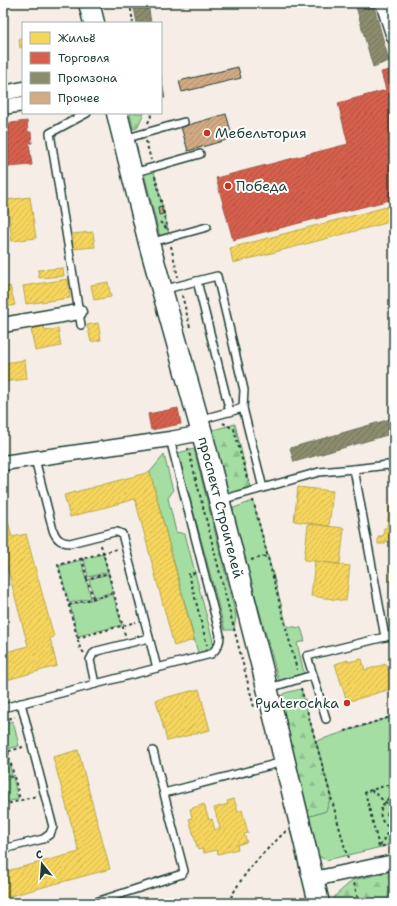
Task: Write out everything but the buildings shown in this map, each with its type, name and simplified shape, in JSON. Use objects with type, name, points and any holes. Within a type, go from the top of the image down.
[{"type":"street","points":[[89,3],[94,22]]},
{"type":"street","points":[[383,3],[394,37]]},
{"type":"street","points":[[3,93],[22,89]]},
{"type":"street","points":[[3,107],[22,104]]},
{"type":"street","name":"проспект Строителей","points":[[117,114],[149,243],[171,288],[200,426],[267,689],[319,903]]},
{"type":"street","points":[[3,325],[80,319]]},
{"type":"street","points":[[3,463],[170,439],[200,426]]},
{"type":"street","points":[[314,879],[394,862]]},
{"type":"lane","points":[[80,319],[50,133],[85,114]]},
{"type":"lane","points":[[124,139],[184,122]]},
{"type":"lane","points":[[132,173],[200,154]]},
{"type":"lane","points":[[149,243],[207,227]]},
{"type":"lane","points":[[171,288],[217,276],[244,390],[243,408],[263,488]]},
{"type":"lane","points":[[197,281],[230,412]]},
{"type":"lane","points":[[200,426],[230,412],[243,408]]},
{"type":"lane","points":[[3,708],[211,654],[216,650],[220,641],[220,635],[170,439]]},
{"type":"lane","points":[[35,459],[53,530],[57,538],[65,543],[70,543],[114,532],[120,532],[126,547],[157,668]]},
{"type":"lane","points":[[219,500],[319,472],[388,465],[394,470]]},
{"type":"lane","points":[[354,469],[385,637]]},
{"type":"lane","points":[[326,719],[307,656],[394,635]]},
{"type":"lane","points":[[96,684],[90,664],[91,657],[97,651],[149,638]]},
{"type":"lane","points":[[267,689],[313,675]]},
{"type":"lane","points":[[3,849],[42,839],[50,834],[53,827],[21,703]]},
{"type":"lane","points":[[93,903],[183,873],[184,871],[153,751]]},
{"type":"lane","points":[[164,793],[285,762]]},
{"type":"path","points":[[130,3],[133,22]]},
{"type":"path","points":[[150,114],[151,116],[144,133],[168,230]]},
{"type":"path","points":[[170,238],[171,288],[191,332]]},
{"type":"path","points":[[234,630],[188,448],[200,426],[234,429],[359,903]]},
{"type":"path","points":[[99,536],[127,644]]},
{"type":"path","points":[[91,657],[81,650],[58,566],[103,552],[126,547]]},
{"type":"path","points":[[246,562],[267,556]]},
{"type":"path","points":[[82,558],[93,598]]},
{"type":"path","points":[[87,579],[109,573]]},
{"type":"path","points":[[189,574],[208,646]]},
{"type":"path","points":[[69,605],[114,593]]},
{"type":"path","points":[[77,638],[145,620]]},
{"type":"path","points":[[3,720],[24,714]]},
{"type":"path","points":[[345,730],[394,716]]},
{"type":"path","points":[[3,753],[32,745]]},
{"type":"path","points":[[8,751],[20,800]]},
{"type":"path","points":[[3,778],[14,776]]},
{"type":"path","points":[[380,848],[365,792],[392,784],[394,795],[384,801],[380,816],[382,821],[390,828],[394,829]]},
{"type":"path","points":[[371,790],[390,806]]},
{"type":"path","points":[[3,805],[45,794]]},
{"type":"path","points":[[394,803],[388,808],[387,816],[388,819],[394,824]]},
{"type":"path","points":[[228,903],[237,885],[256,859],[299,818]]},
{"type":"path","points":[[380,848],[390,828]]},
{"type":"path","points":[[380,848],[394,844]]},
{"type":"green space","points":[[130,114],[144,114],[137,128],[133,129]]},
{"type":"green space","points":[[153,167],[170,238],[161,240],[143,170]]},
{"type":"green space","points":[[235,424],[251,491],[227,498],[209,431]]},
{"type":"green space","points":[[194,449],[236,616],[234,630],[225,630],[178,453]]},
{"type":"green space","points":[[164,455],[173,491],[168,498],[176,532],[185,534],[214,645],[198,653],[150,472]]},
{"type":"green space","points":[[253,501],[287,626],[301,628],[305,641],[297,643],[305,677],[280,685],[231,509]]},
{"type":"green space","points":[[103,554],[108,572],[88,577],[84,559]]},
{"type":"green space","points":[[81,560],[91,598],[69,603],[59,566]]},
{"type":"green space","points":[[108,574],[113,592],[94,597],[89,579]]},
{"type":"green space","points":[[113,594],[122,625],[78,636],[70,605]]},
{"type":"green space","points":[[301,689],[331,796],[326,811],[307,817],[277,699],[285,693]]},
{"type":"green space","points":[[394,716],[394,844],[327,860],[317,856],[307,817],[326,811],[331,796],[316,741]]},
{"type":"green space","points":[[13,721],[19,746],[3,750],[3,724]]},
{"type":"green space","points":[[7,753],[12,775],[3,777],[3,754]]},
{"type":"green space","points":[[13,777],[18,799],[3,803],[3,780]]},
{"type":"green space","points":[[394,871],[394,903],[331,903],[336,895],[353,880]]},
{"type":"place","name":"Мебельтория","points":[[207,133]]},
{"type":"place","name":"Победа","points":[[228,186]]},
{"type":"place","name":"Pyaterochka","points":[[347,703]]}]
